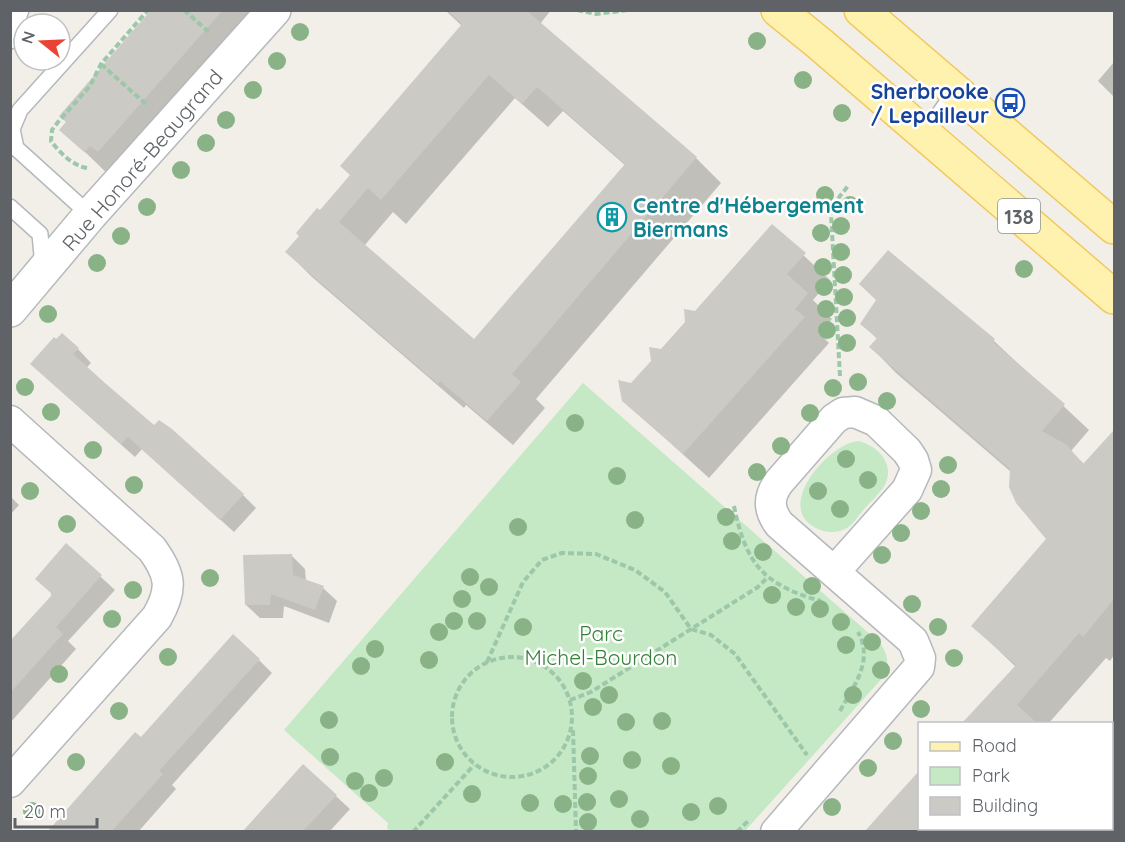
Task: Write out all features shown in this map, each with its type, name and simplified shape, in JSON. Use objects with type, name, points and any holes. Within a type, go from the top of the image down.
[{"type":"main road","name":"138","points":[[778,10],[1114,296]]},
{"type":"main road","name":"138","points":[[861,10],[1114,227]]},
{"type":"street","name":"Rue Honoré-Beaugrand","points":[[10,310],[90,216],[274,10]]},
{"type":"street","points":[[765,823],[920,667],[921,658],[913,641],[779,524],[772,514],[770,503],[772,491],[779,482],[834,419],[843,413],[855,412],[876,422],[907,451],[914,460],[916,470],[907,490],[834,572]]},
{"type":"street","points":[[10,422],[152,549],[164,565],[169,583],[166,601],[157,617],[10,782]]},
{"type":"lane","points":[[10,41],[21,10]]},
{"type":"lane","points":[[90,216],[15,148],[12,129],[20,110],[110,10]]},
{"type":"lane","points":[[924,134],[956,90]]},
{"type":"lane","points":[[10,207],[40,234],[44,272]]},
{"type":"path","points":[[87,168],[73,163],[55,146],[50,136],[58,122],[90,86],[101,64],[148,10]]},
{"type":"path","points":[[184,10],[210,33]]},
{"type":"path","points":[[577,10],[596,14],[627,10]]},
{"type":"path","points":[[101,64],[147,105]]},
{"type":"path","points":[[840,376],[831,214],[832,206],[848,186]]},
{"type":"path","points":[[734,506],[744,546],[767,578],[789,591],[823,602]]},
{"type":"path","points":[[487,663],[523,582],[542,560],[562,553],[596,554],[634,570],[665,592],[691,629],[711,635],[735,654],[807,755]]},
{"type":"path","points":[[570,700],[591,692],[758,587],[767,578]]},
{"type":"path","points":[[839,713],[860,675],[864,660],[864,644],[855,628]]},
{"type":"path","points":[[572,727],[565,747],[552,763],[534,774],[513,778],[492,775],[474,765],[461,750],[454,733],[452,714],[456,695],[466,678],[497,658],[516,656],[535,660],[551,670],[565,686],[570,700],[572,727],[576,831]]},
{"type":"path","points":[[800,764],[814,748]]},
{"type":"path","points":[[416,831],[474,765]]},
{"type":"path","points":[[737,831],[765,823]]},
{"type":"green space","name":"Parc Michel-Bourdon","points":[[583,383],[880,643],[887,659],[885,675],[745,831],[390,831],[387,828],[388,823],[284,730]]},
{"type":"green space","points":[[858,441],[873,448],[884,458],[888,472],[887,480],[881,491],[848,528],[832,532],[818,529],[805,519],[800,507],[803,492],[821,464],[846,444]]},
{"type":"building","points":[[151,10],[223,10],[98,152],[90,146],[84,152],[59,130],[66,122],[59,116]]},
{"type":"building","name":"Centre d'Hébergement Biermans","points":[[447,10],[526,10],[697,157],[512,374],[521,382],[487,421],[440,381],[438,384],[285,252],[299,236],[296,233],[317,208],[320,210],[350,175],[340,166],[462,24]],"holes":[[[489,75],[522,104],[537,87],[625,164],[474,339],[339,222],[368,188],[381,200]]]},
{"type":"building","points":[[772,224],[806,253],[787,274],[808,293],[795,309],[805,317],[683,454],[622,401],[618,380],[631,383],[651,361],[649,347],[661,349],[685,322],[684,309],[695,311]]},
{"type":"building","points":[[888,250],[995,339],[993,342],[1065,404],[1042,431],[1067,445],[1083,464],[1114,430],[1114,599],[1083,637],[1079,633],[1017,705],[1036,722],[963,722],[1016,665],[971,626],[1046,539],[1016,503],[1009,487],[1010,469],[869,347],[877,338],[860,324],[876,300],[859,284]]},
{"type":"building","points":[[62,333],[79,348],[73,354],[105,383],[154,425],[159,420],[172,429],[244,494],[220,520],[128,437],[121,444],[30,364],[54,337],[56,339]]},
{"type":"building","points":[[66,543],[102,575],[56,627],[63,634],[10,693],[10,641],[51,596],[51,593],[35,579]]},
{"type":"building","points":[[292,554],[293,575],[324,586],[315,610],[271,594],[270,605],[245,605],[243,555]]},
{"type":"building","points":[[233,634],[260,659],[159,771],[163,774],[112,831],[48,831],[135,732],[141,737]]},
{"type":"building","points":[[303,764],[337,795],[303,831],[243,831]]},
{"type":"building","points":[[918,772],[918,830],[920,831],[865,831]]},
{"type":"place","name":"Sherbrooke / Lepailleur","points":[[1010,103]]},
{"type":"place","name":"Centre d'Hébergement Biermans","points":[[612,217]]}]
